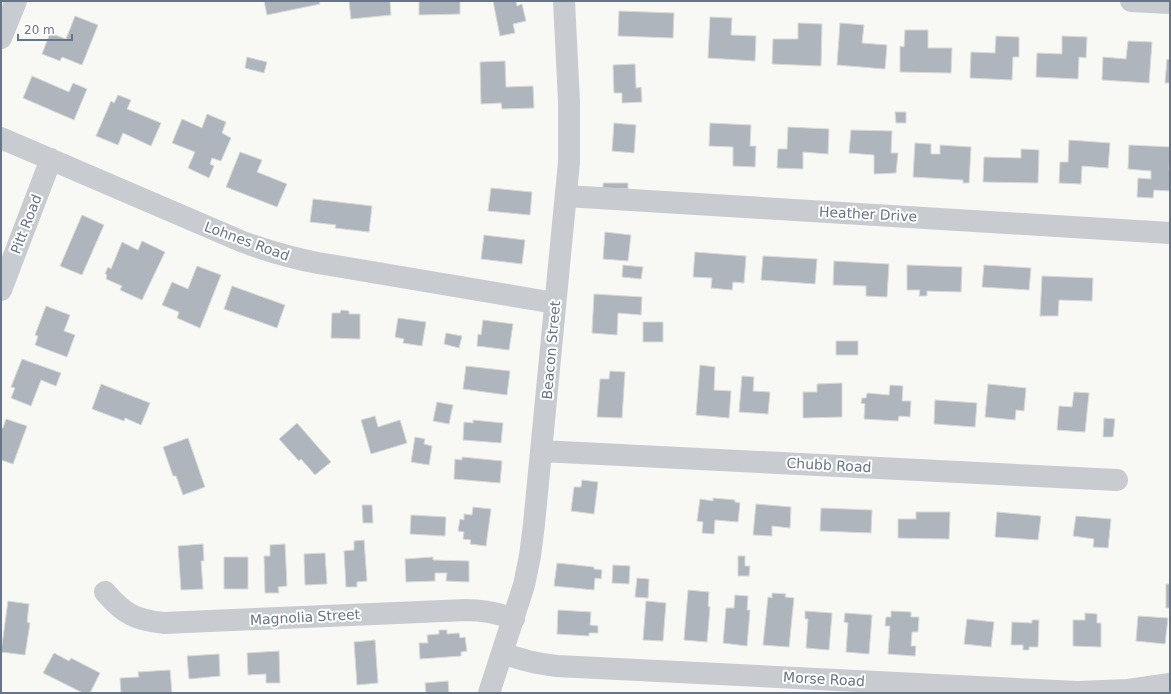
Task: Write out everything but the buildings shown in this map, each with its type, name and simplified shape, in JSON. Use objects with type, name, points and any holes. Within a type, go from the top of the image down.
[{"type":"street","points":[[1,38],[16,1]]},
{"type":"street","name":"Beacon Street","points":[[489,693],[514,619],[524,585],[530,556],[569,162],[569,101],[564,1]]},
{"type":"street","points":[[1131,1],[1170,3]]},
{"type":"street","name":"Lohnes Road","points":[[1,138],[243,242],[292,258],[555,303]]},
{"type":"street","name":"Pitt Road","points":[[1,290],[51,159]]},
{"type":"street","name":"Heather Drive","points":[[566,196],[1170,232]]},
{"type":"street","name":"Chubb Road","points":[[541,451],[1118,480]]},
{"type":"street","name":"Magnolia Street","points":[[105,592],[119,607],[137,619],[164,623],[466,610],[482,610],[498,613],[514,619]]},
{"type":"street","name":"Morse Road","points":[[503,653],[520,660],[536,664],[777,685],[1077,692],[1128,690],[1170,684]]}]
